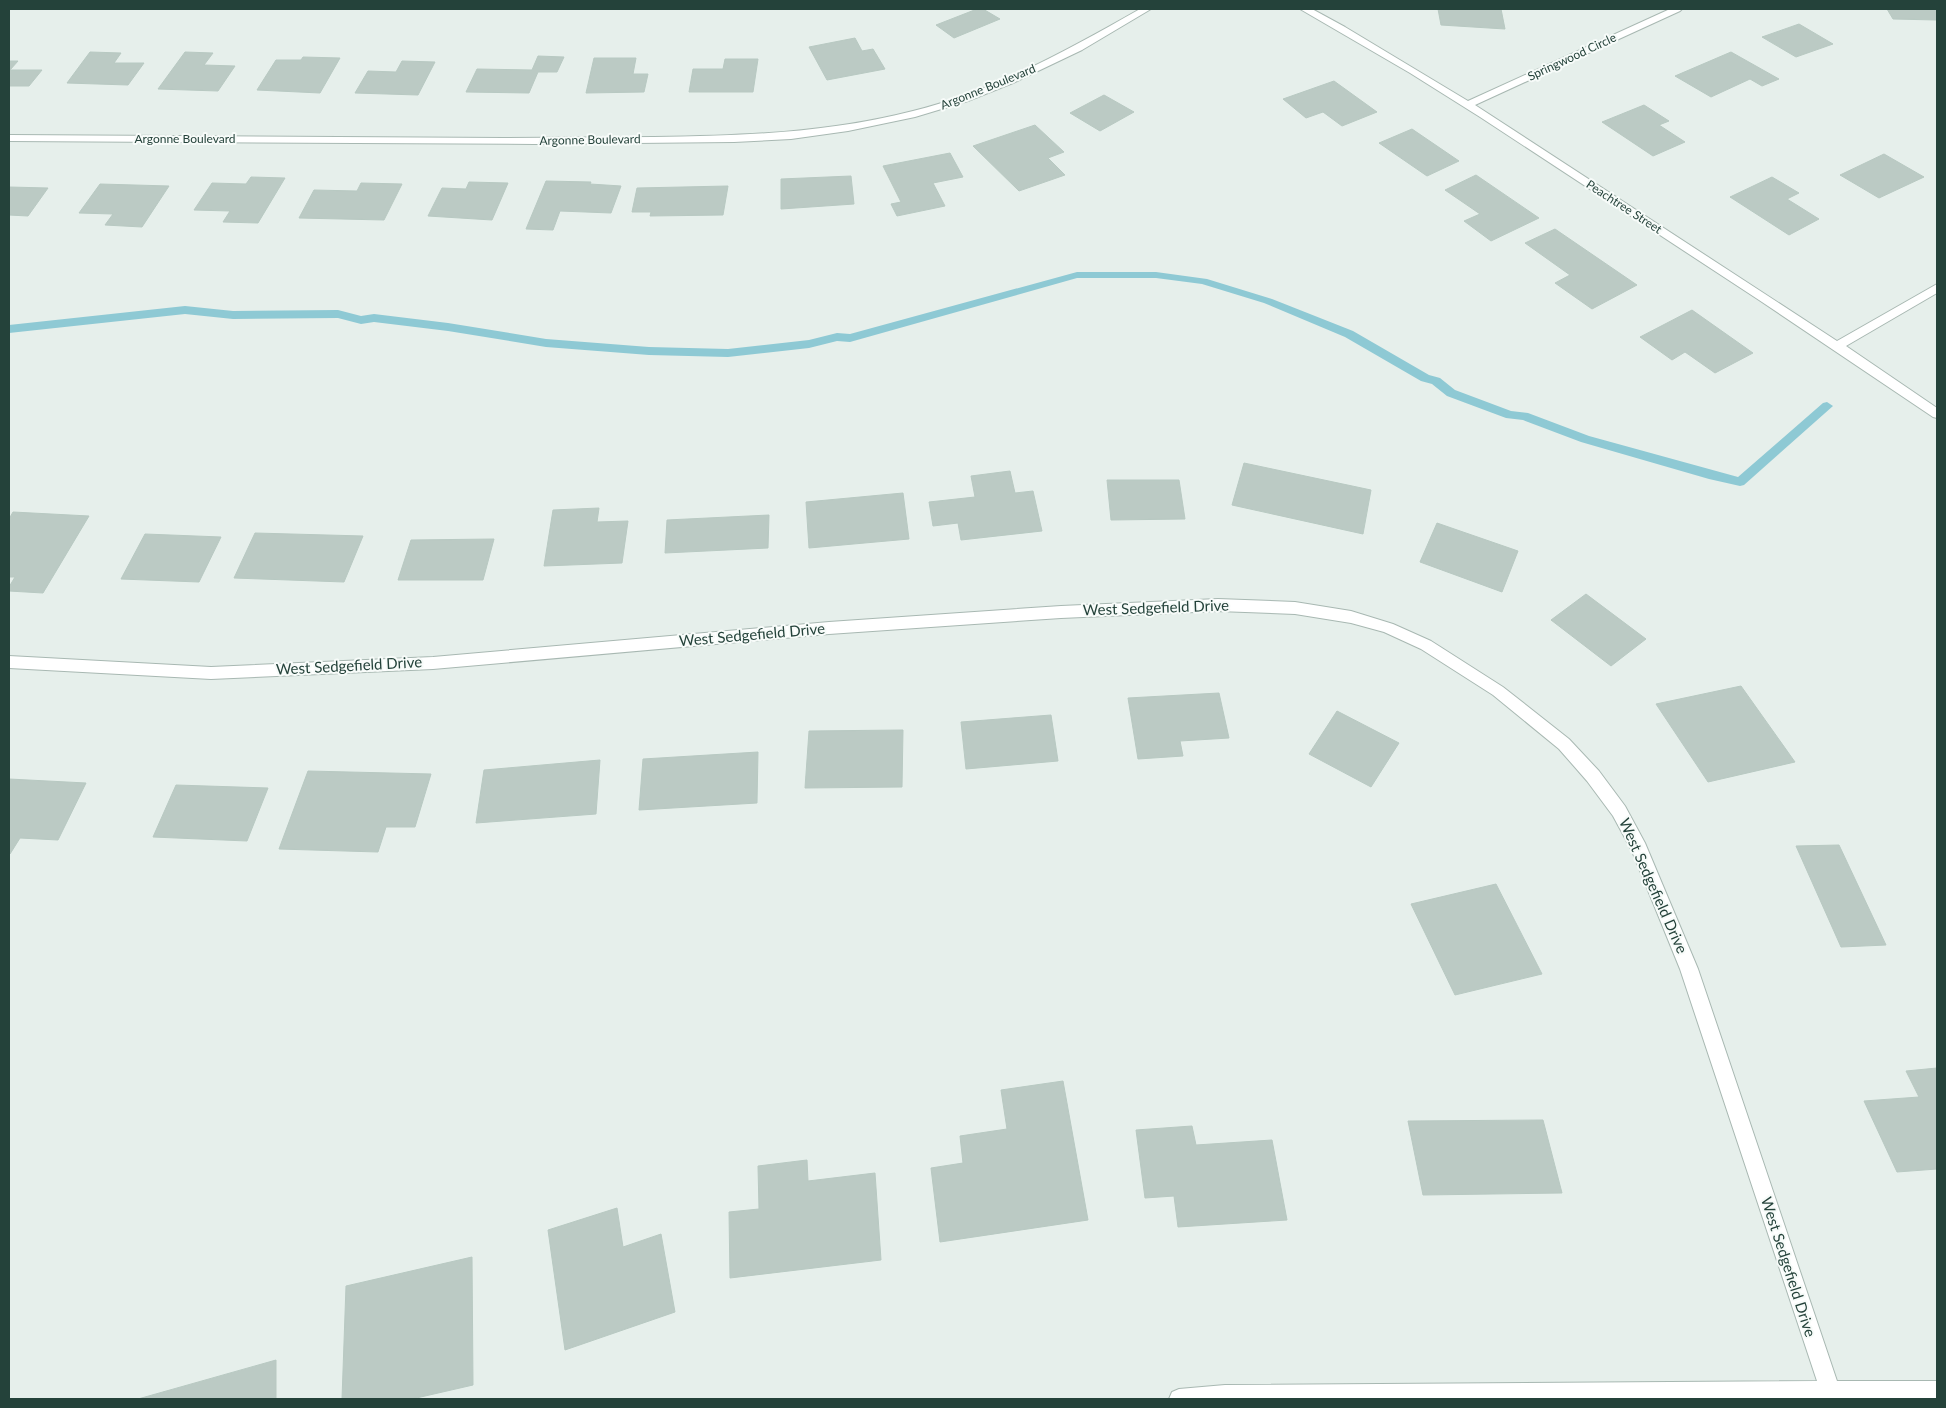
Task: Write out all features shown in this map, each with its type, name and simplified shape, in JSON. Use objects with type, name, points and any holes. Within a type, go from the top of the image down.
[{"type":"street","name":"Argonne Boulevard","points":[[9,138],[535,141],[734,139],[791,136],[848,128],[915,114],[964,99],[1009,81],[1079,48],[1146,9]]},
{"type":"street","name":"Peachtree Street","points":[[1306,9],[1345,30],[1468,105],[1837,346],[1937,414]]},
{"type":"street","name":"Springwood Circle","points":[[1468,105],[1677,9]]},
{"type":"street","points":[[1837,346],[1937,288]]},
{"type":"street","name":"West Sedgefield Drive","points":[[9,662],[211,673],[433,663],[839,627],[1061,612],[1218,605],[1295,608],[1351,617],[1388,628],[1426,646],[1498,691],[1564,744],[1593,776],[1619,811],[1639,848],[1689,969],[1831,1395]]},
{"type":"street","points":[[1179,1399],[1225,1395],[1831,1395],[1937,1392]]},
{"type":"building","points":[[977,9],[983,9],[1000,19],[954,38],[936,25]]},
{"type":"building","points":[[1438,9],[1501,9],[1505,29],[1441,25]]},
{"type":"building","points":[[1887,9],[1937,9],[1937,20],[1893,19]]},
{"type":"building","points":[[1799,24],[1833,44],[1796,57],[1762,37]]},
{"type":"building","points":[[855,38],[862,51],[873,49],[885,69],[827,80],[809,47]]},
{"type":"building","points":[[90,52],[121,53],[114,63],[144,63],[128,85],[67,83]]},
{"type":"building","points":[[185,52],[213,53],[204,65],[235,66],[218,91],[158,89]]},
{"type":"building","points":[[1731,52],[1779,79],[1762,86],[1750,79],[1711,97],[1675,76]]},
{"type":"building","points":[[538,56],[564,57],[557,72],[538,72],[529,93],[466,92],[477,69],[532,70]]},
{"type":"building","points":[[303,57],[340,58],[320,93],[257,90],[276,60],[301,60]]},
{"type":"building","points":[[594,58],[636,58],[633,74],[648,74],[644,92],[586,93]]},
{"type":"building","points":[[725,59],[758,59],[753,92],[689,92],[693,69],[723,69]]},
{"type":"building","points":[[9,61],[18,61],[10,70],[42,70],[29,86],[9,86]]},
{"type":"building","points":[[402,61],[435,62],[418,95],[355,93],[368,71],[396,72]]},
{"type":"building","points":[[1334,81],[1377,112],[1342,126],[1323,112],[1306,118],[1283,99]]},
{"type":"building","points":[[1104,95],[1134,112],[1100,131],[1070,113]]},
{"type":"building","points":[[1644,105],[1669,121],[1659,125],[1685,142],[1653,156],[1602,122]]},
{"type":"building","points":[[1035,125],[1064,152],[1048,158],[1065,175],[1019,191],[973,146]]},
{"type":"building","points":[[1412,129],[1459,161],[1427,176],[1379,143]]},
{"type":"building","points":[[950,153],[963,177],[933,183],[945,206],[897,216],[891,204],[901,202],[883,166]]},
{"type":"building","points":[[1884,154],[1924,177],[1879,198],[1840,175]]},
{"type":"building","points":[[1476,175],[1539,218],[1491,241],[1464,221],[1480,214],[1445,190]]},
{"type":"building","points":[[851,176],[854,204],[781,209],[781,179]]},
{"type":"building","points":[[251,177],[285,178],[258,223],[223,222],[230,211],[194,210],[212,183],[246,184]]},
{"type":"building","points":[[1772,177],[1799,193],[1787,199],[1819,219],[1789,235],[1730,197]]},
{"type":"building","points":[[546,181],[591,182],[590,184],[621,186],[611,213],[560,211],[553,230],[526,229]]},
{"type":"building","points":[[469,182],[508,183],[492,220],[428,216],[442,188],[466,189]]},
{"type":"building","points":[[361,183],[402,184],[384,220],[299,218],[314,190],[357,191]]},
{"type":"building","points":[[100,184],[169,186],[142,227],[105,225],[113,214],[79,213]]},
{"type":"building","points":[[728,186],[723,215],[650,216],[651,212],[632,212],[637,188]]},
{"type":"building","points":[[9,187],[48,188],[28,216],[9,215]]},
{"type":"building","points":[[1555,229],[1637,285],[1592,309],[1555,283],[1570,275],[1525,243]]},
{"type":"building","points":[[1692,310],[1753,353],[1715,373],[1685,352],[1672,360],[1640,337]]},
{"type":"building","points":[[1244,463],[1371,490],[1363,534],[1232,505]]},
{"type":"building","points":[[1010,471],[1015,493],[1033,491],[1042,531],[961,540],[958,523],[933,526],[929,502],[975,497],[971,476]]},
{"type":"building","points":[[1107,480],[1179,480],[1185,519],[1111,520]]},
{"type":"building","points":[[903,493],[909,539],[809,548],[806,502]]},
{"type":"building","points":[[599,508],[597,522],[628,521],[622,563],[544,566],[553,510]]},
{"type":"building","points":[[13,512],[89,516],[43,593],[9,591],[9,587],[15,577],[9,577],[9,519]]},
{"type":"building","points":[[769,515],[768,548],[665,553],[667,520]]},
{"type":"building","points":[[1437,523],[1518,551],[1502,592],[1420,562]]},
{"type":"building","points":[[255,533],[363,536],[344,582],[234,578]]},
{"type":"building","points":[[145,534],[221,537],[199,582],[121,579]]},
{"type":"building","points":[[494,539],[483,580],[398,580],[411,540]]},
{"type":"building","points":[[1586,594],[1646,639],[1611,666],[1551,620]]},
{"type":"building","points":[[1741,686],[1795,762],[1708,782],[1656,704]]},
{"type":"building","points":[[1219,693],[1229,738],[1180,741],[1183,756],[1138,759],[1128,698]]},
{"type":"building","points":[[1337,711],[1399,743],[1371,787],[1309,754]]},
{"type":"building","points":[[1051,715],[1058,761],[966,769],[961,722]]},
{"type":"building","points":[[903,730],[902,787],[805,788],[809,731]]},
{"type":"building","points":[[758,752],[757,803],[639,810],[643,759]]},
{"type":"building","points":[[600,760],[596,814],[476,823],[484,770]]},
{"type":"building","points":[[308,771],[431,774],[415,827],[386,827],[378,852],[279,849]]},
{"type":"building","points":[[9,779],[86,783],[58,840],[20,838],[9,854]]},
{"type":"building","points":[[176,785],[268,788],[247,841],[153,837]]},
{"type":"building","points":[[1839,845],[1886,945],[1841,947],[1796,846]]},
{"type":"building","points":[[1496,884],[1542,974],[1455,995],[1411,904]]},
{"type":"building","points":[[1937,1068],[1937,1169],[1897,1172],[1864,1101],[1919,1097],[1906,1071]]},
{"type":"building","points":[[1063,1081],[1088,1220],[940,1242],[931,1168],[963,1163],[960,1136],[1007,1129],[1001,1090]]},
{"type":"building","points":[[1543,1120],[1562,1193],[1423,1195],[1408,1121]]},
{"type":"building","points":[[1192,1126],[1196,1145],[1272,1140],[1287,1220],[1178,1227],[1174,1196],[1145,1198],[1136,1130]]},
{"type":"building","points":[[807,1160],[808,1181],[875,1173],[881,1260],[730,1278],[729,1212],[759,1209],[758,1166]]},
{"type":"building","points":[[617,1208],[623,1247],[661,1234],[675,1312],[565,1350],[548,1230]]},
{"type":"building","points":[[472,1257],[473,1385],[412,1399],[342,1399],[346,1286]]},
{"type":"building","points":[[276,1360],[276,1399],[138,1399]]},
{"type":"waterway","points":[[9,329],[185,310],[233,315],[338,314],[361,320],[374,318],[448,327],[546,343],[649,351],[728,353],[809,344],[837,337],[850,338],[1077,275],[1156,275],[1203,281],[1268,301],[1349,334],[1425,378],[1436,381],[1451,393],[1510,415],[1524,416],[1585,439],[1709,475],[1740,482],[1827,406]]}]
